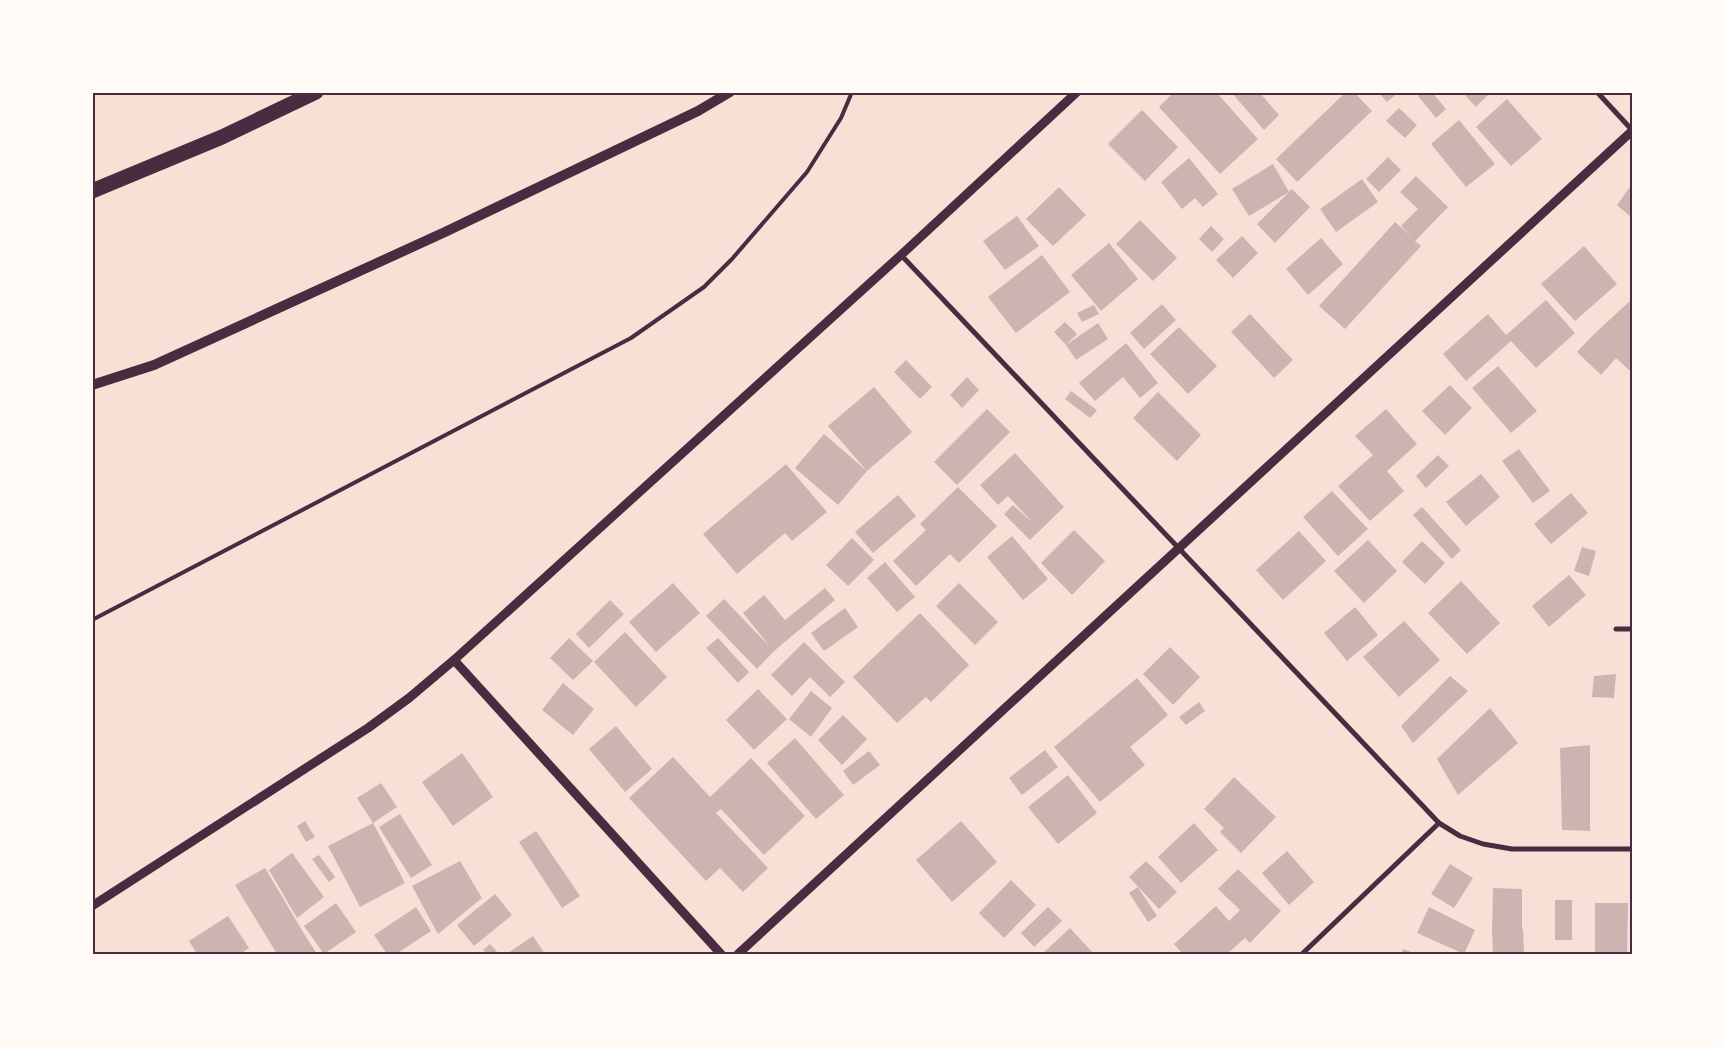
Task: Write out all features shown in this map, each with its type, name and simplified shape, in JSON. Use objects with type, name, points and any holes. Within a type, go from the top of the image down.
[{"type":"highway","points":[[92,191],[222,137],[316,92]]},
{"type":"main road","points":[[92,385],[154,365],[294,302],[698,112],[730,92]]},
{"type":"street","points":[[92,906],[368,728],[409,698],[454,660],[901,255],[1077,92]]},
{"type":"street","points":[[738,954],[1632,131],[1597,92]]},
{"type":"street","points":[[901,255],[1439,822],[1460,836],[1483,844],[1512,848],[1632,849]]},
{"type":"street","points":[[1616,629],[1632,629]]},
{"type":"street","points":[[454,660],[721,954]]},
{"type":"street","points":[[1302,954],[1439,822]]},
{"type":"lane","points":[[92,620],[631,338],[680,304],[704,287],[732,259],[807,172],[841,118],[852,92]]},
{"type":"building","points":[[1174,92],[1216,92],[1258,139],[1220,174],[1159,107]]},
{"type":"building","points":[[1231,92],[1259,92],[1279,115],[1264,130]]},
{"type":"building","points":[[1346,92],[1354,92],[1372,111],[1297,182],[1276,159]]},
{"type":"building","points":[[1378,92],[1399,92],[1387,102]]},
{"type":"building","points":[[1422,92],[1432,92],[1446,109],[1436,118],[1418,96]]},
{"type":"building","points":[[1462,92],[1491,92],[1476,107]]},
{"type":"building","points":[[1507,99],[1542,139],[1511,166],[1476,127]]},
{"type":"building","points":[[1399,108],[1417,125],[1405,138],[1386,121]]},
{"type":"building","points":[[1142,110],[1178,147],[1145,181],[1108,144]]},
{"type":"building","points":[[1459,120],[1495,164],[1466,187],[1431,144]]},
{"type":"building","points":[[1388,157],[1401,170],[1379,192],[1366,179]]},
{"type":"building","points":[[1189,158],[1218,194],[1203,207],[1195,198],[1182,209],[1161,182]]},
{"type":"building","points":[[1273,164],[1289,192],[1249,216],[1232,189]]},
{"type":"building","points":[[1416,176],[1448,207],[1415,241],[1421,246],[1345,329],[1319,306],[1395,222],[1414,239],[1401,226],[1418,209],[1400,192]]},
{"type":"building","points":[[1362,179],[1378,202],[1336,232],[1320,209]]},
{"type":"building","points":[[1632,184],[1632,218],[1617,205]]},
{"type":"building","points":[[1059,187],[1086,215],[1053,246],[1026,219]]},
{"type":"building","points":[[1292,189],[1310,207],[1275,243],[1257,224]]},
{"type":"building","points":[[1017,216],[1039,246],[1005,270],[983,241]]},
{"type":"building","points":[[1140,220],[1177,258],[1153,281],[1116,244]]},
{"type":"building","points":[[1211,226],[1224,239],[1212,252],[1199,239]]},
{"type":"building","points":[[1242,236],[1258,253],[1233,278],[1216,260]]},
{"type":"building","points":[[1321,238],[1343,264],[1308,295],[1286,269]]},
{"type":"building","points":[[1109,243],[1138,279],[1101,311],[1071,275]]},
{"type":"building","points":[[1584,246],[1617,284],[1575,321],[1541,284]]},
{"type":"building","points":[[1042,255],[1070,292],[1016,333],[988,297]]},
{"type":"building","points":[[1546,300],[1575,333],[1536,368],[1511,341],[1466,381],[1443,354],[1488,314],[1506,335]]},
{"type":"building","points":[[1630,301],[1632,304],[1632,368],[1629,370],[1616,358],[1601,375],[1577,352]]},
{"type":"building","points":[[1162,304],[1176,320],[1144,349],[1130,333]]},
{"type":"building","points":[[1094,305],[1099,314],[1082,322],[1077,313]]},
{"type":"building","points":[[1250,314],[1293,360],[1274,378],[1231,332]]},
{"type":"building","points":[[1065,322],[1077,334],[1066,345],[1054,332]]},
{"type":"building","points":[[1098,323],[1108,339],[1076,360],[1066,345]]},
{"type":"building","points":[[1179,327],[1217,366],[1188,394],[1150,354]]},
{"type":"building","points":[[1126,343],[1158,383],[1140,398],[1123,377],[1095,401],[1079,383]]},
{"type":"building","points":[[906,360],[932,387],[920,399],[894,372]]},
{"type":"building","points":[[1498,366],[1537,411],[1511,433],[1472,388]]},
{"type":"building","points":[[967,377],[979,390],[962,408],[950,395]]},
{"type":"building","points":[[1450,385],[1472,408],[1445,435],[1422,411]]},
{"type":"building","points":[[874,387],[912,432],[867,471],[828,426]]},
{"type":"building","points":[[1071,391],[1097,410],[1090,418],[1065,399]]},
{"type":"building","points":[[1158,392],[1201,435],[1177,461],[1133,418]]},
{"type":"building","points":[[987,409],[1010,432],[957,485],[934,462]]},
{"type":"building","points":[[1386,409],[1417,444],[1387,471],[1404,491],[1370,521],[1338,486],[1373,455],[1355,436]]},
{"type":"building","points":[[824,434],[867,471],[838,505],[795,468]]},
{"type":"building","points":[[1519,449],[1550,491],[1533,503],[1502,461]]},
{"type":"building","points":[[1015,453],[1064,507],[1030,540],[1004,514],[1013,505],[1033,523],[1008,496],[998,505],[980,485]]},
{"type":"building","points":[[1438,455],[1449,466],[1426,488],[1416,476]]},
{"type":"building","points":[[786,464],[827,512],[792,541],[785,533],[737,574],[703,534]]},
{"type":"building","points":[[1481,474],[1500,497],[1466,526],[1446,502]]},
{"type":"building","points":[[958,487],[997,526],[959,563],[950,554],[916,586],[893,561],[926,530],[920,524]]},
{"type":"building","points":[[1332,491],[1368,529],[1338,556],[1303,517]]},
{"type":"building","points":[[1571,493],[1588,513],[1551,544],[1534,524]]},
{"type":"building","points":[[898,495],[916,516],[873,553],[855,532]]},
{"type":"building","points":[[1422,507],[1461,550],[1452,559],[1413,515]]},
{"type":"building","points":[[1074,530],[1105,561],[1072,595],[1041,563]]},
{"type":"building","points":[[1299,531],[1326,561],[1283,600],[1256,570]]},
{"type":"building","points":[[1012,536],[1048,579],[1023,600],[987,557]]},
{"type":"building","points":[[852,538],[874,560],[848,586],[826,565]]},
{"type":"building","points":[[1368,540],[1397,571],[1364,603],[1334,571]]},
{"type":"building","points":[[1422,541],[1445,563],[1425,584],[1402,562]]},
{"type":"building","points":[[1582,547],[1596,551],[1589,576],[1574,571]]},
{"type":"building","points":[[885,562],[915,597],[897,612],[867,578]]},
{"type":"building","points":[[1569,575],[1586,595],[1549,627],[1532,606]]},
{"type":"building","points":[[1461,581],[1500,623],[1467,654],[1428,613]]},
{"type":"building","points":[[673,583],[700,613],[656,652],[629,622]]},
{"type":"building","points":[[959,583],[998,622],[975,645],[936,606]]},
{"type":"building","points":[[825,588],[835,600],[774,651],[757,669],[706,616],[724,599],[771,648],[743,613],[764,595],[785,620]]},
{"type":"building","points":[[610,600],[624,614],[589,648],[576,634]]},
{"type":"building","points":[[1355,607],[1378,635],[1347,661],[1324,633]]},
{"type":"building","points":[[845,608],[858,627],[824,651],[811,633]]},
{"type":"building","points":[[920,613],[969,665],[931,702],[926,697],[897,723],[853,677]]},
{"type":"building","points":[[1404,621],[1440,660],[1399,697],[1363,657]]},
{"type":"building","points":[[625,632],[667,677],[636,707],[594,662]]},
{"type":"building","points":[[569,638],[593,661],[573,680],[550,658]]},
{"type":"building","points":[[718,638],[749,672],[738,683],[706,648]]},
{"type":"building","points":[[804,642],[845,682],[830,697],[810,677],[792,696],[771,675]]},
{"type":"building","points":[[1170,647],[1200,677],[1173,705],[1143,674]]},
{"type":"building","points":[[1616,674],[1614,698],[1592,697],[1594,676]]},
{"type":"building","points":[[1450,676],[1468,691],[1413,743],[1401,726]]},
{"type":"building","points":[[1137,678],[1168,715],[1130,747],[1145,765],[1100,802],[1054,747]]},
{"type":"building","points":[[563,683],[594,709],[573,735],[542,710]]},
{"type":"building","points":[[758,689],[787,719],[754,750],[726,720]]},
{"type":"building","points":[[811,691],[832,708],[811,737],[789,719]]},
{"type":"building","points":[[1199,702],[1205,711],[1186,725],[1179,717]]},
{"type":"building","points":[[1490,708],[1518,743],[1458,795],[1437,759]]},
{"type":"building","points":[[843,715],[867,739],[842,765],[818,740]]},
{"type":"building","points":[[616,726],[652,769],[625,792],[589,749]]},
{"type":"building","points":[[795,738],[844,795],[816,819],[767,763]]},
{"type":"building","points":[[1590,745],[1590,831],[1562,830],[1560,748]]},
{"type":"building","points":[[1045,750],[1058,767],[1022,795],[1009,778]]},
{"type":"building","points":[[869,751],[880,765],[853,785],[843,771]]},
{"type":"building","points":[[462,753],[493,797],[453,826],[422,782]]},
{"type":"building","points":[[673,757],[710,797],[751,758],[805,816],[764,855],[721,809],[716,813],[768,868],[743,892],[720,868],[706,881],[629,798]]},
{"type":"building","points":[[1068,775],[1097,813],[1058,844],[1028,807]]},
{"type":"building","points":[[1234,777],[1276,817],[1241,853],[1220,832],[1224,828],[1204,809]]},
{"type":"building","points":[[381,783],[397,807],[373,823],[357,798]]},
{"type":"building","points":[[400,814],[432,865],[411,878],[379,827]]},
{"type":"building","points":[[305,821],[315,837],[306,842],[297,826]]},
{"type":"building","points":[[961,821],[997,862],[952,902],[916,860]]},
{"type":"building","points":[[373,823],[405,883],[360,907],[328,846]]},
{"type":"building","points":[[1194,823],[1218,850],[1181,883],[1158,857]]},
{"type":"building","points":[[536,831],[580,896],[562,908],[519,842]]},
{"type":"building","points":[[1287,851],[1314,882],[1289,905],[1262,873]]},
{"type":"building","points":[[292,853],[324,897],[297,918],[269,870]]},
{"type":"building","points":[[319,855],[335,877],[329,882],[312,859]]},
{"type":"building","points":[[460,861],[482,898],[438,934],[412,886]]},
{"type":"building","points":[[1146,861],[1177,892],[1159,909],[1129,877]]},
{"type":"building","points":[[1450,864],[1473,878],[1454,908],[1431,894]]},
{"type":"building","points":[[265,868],[317,954],[277,954],[235,885]]},
{"type":"building","points":[[1238,869],[1281,911],[1250,943],[1245,938],[1227,954],[1183,954],[1174,944],[1216,906],[1229,921],[1240,910],[1218,889]]},
{"type":"building","points":[[1011,880],[1036,905],[1004,938],[979,913]]},
{"type":"building","points":[[1138,887],[1157,916],[1148,922],[1129,893]]},
{"type":"building","points":[[1493,888],[1522,889],[1524,954],[1493,954]]},
{"type":"building","points":[[495,894],[512,915],[474,946],[457,925]]},
{"type":"building","points":[[1555,900],[1572,900],[1572,940],[1555,940]]},
{"type":"building","points":[[336,903],[356,932],[324,954],[304,926]]},
{"type":"building","points":[[1595,903],[1628,903],[1627,954],[1595,954]]},
{"type":"building","points":[[416,907],[431,931],[396,954],[387,954],[374,935]]},
{"type":"building","points":[[1048,907],[1062,921],[1034,947],[1021,933]]},
{"type":"building","points":[[1429,907],[1475,930],[1464,954],[1417,933]]},
{"type":"building","points":[[228,916],[249,948],[240,954],[197,954],[189,941]]},
{"type":"building","points":[[1070,928],[1094,954],[1042,954]]},
{"type":"building","points":[[533,936],[545,954],[506,954],[511,951]]},
{"type":"building","points":[[490,944],[499,954],[487,954],[483,950]]},
{"type":"building","points":[[1403,949],[1417,954],[1401,954]]}]
